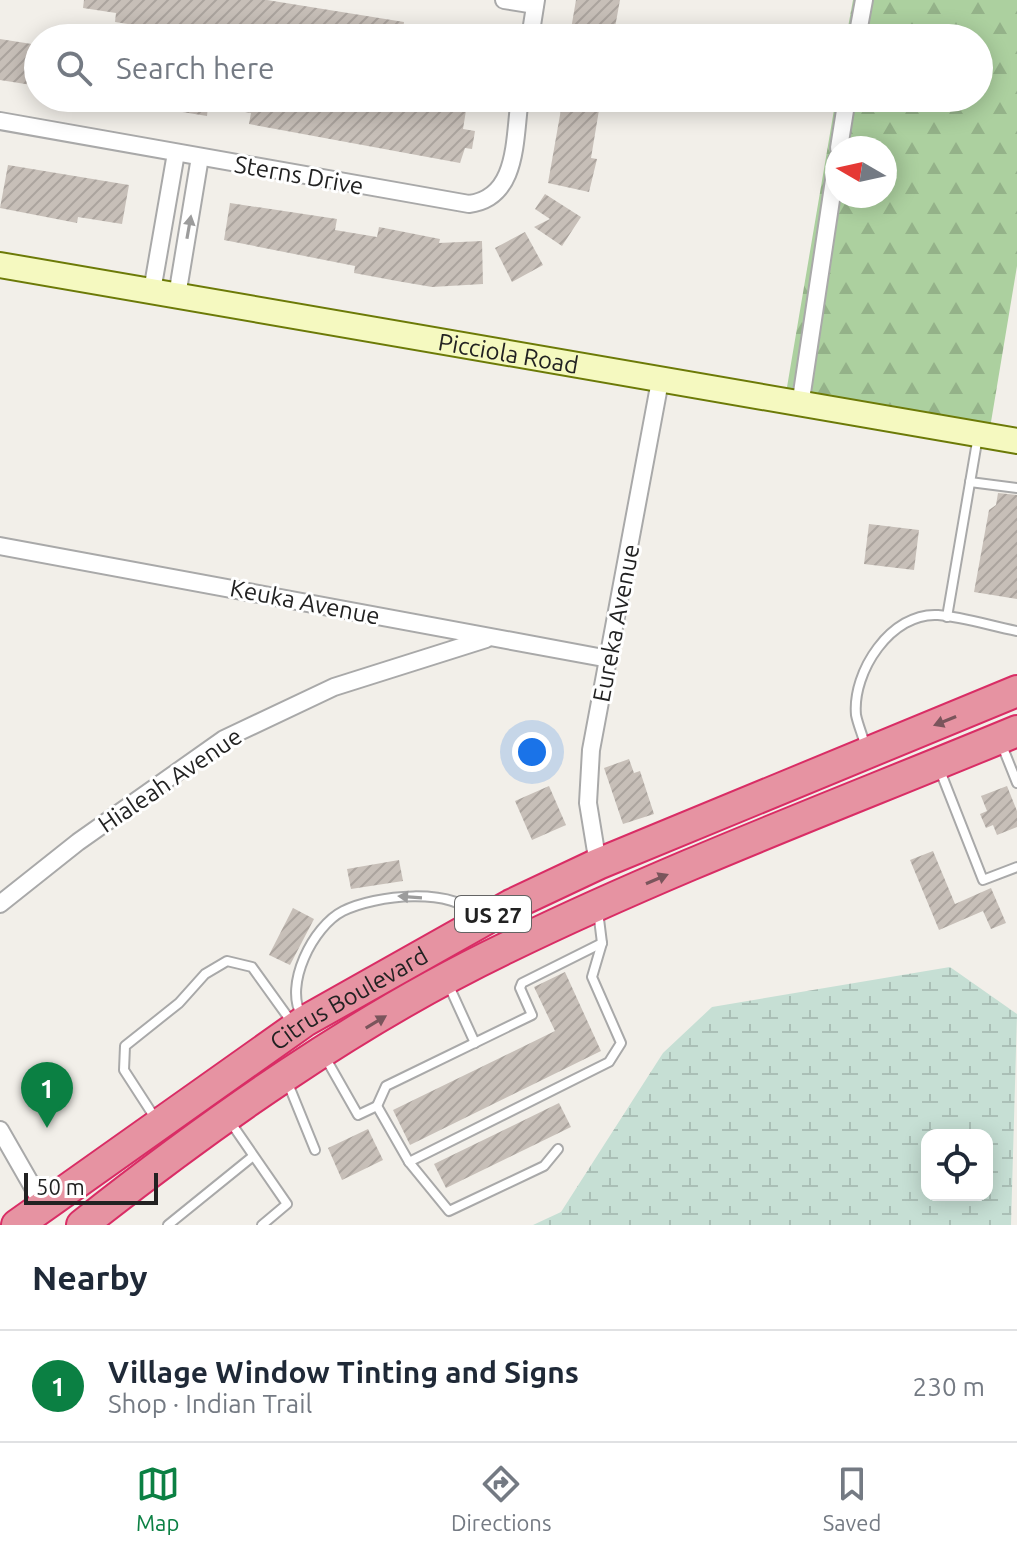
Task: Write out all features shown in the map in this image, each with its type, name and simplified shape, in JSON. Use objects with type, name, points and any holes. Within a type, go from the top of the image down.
[{"type":"highway","name":"Citrus Boulevard","points":[[81,1225],[226,1116],[323,1053],[446,980],[503,949],[873,770],[1017,691]]},
{"type":"highway","name":"Citrus Boulevard","points":[[17,1225],[42,1215],[158,1122],[300,1025],[481,921],[598,864],[797,782],[873,770],[941,774],[1008,743]]},
{"type":"highway","points":[[597,906],[621,873],[645,858],[724,826],[797,782]]},
{"type":"highway","points":[[408,1002],[456,959],[578,893],[598,864]]},
{"type":"highway","points":[[81,1225],[95,1188],[164,1138],[210,1086]]},
{"type":"street","points":[[504,0],[535,3],[532,24]]},
{"type":"street","points":[[860,24],[864,0]]},
{"type":"street","name":"Sterns Drive","points":[[0,121],[469,204],[483,203],[505,184],[518,112]]},
{"type":"street","points":[[841,136],[845,112]]},
{"type":"street","points":[[152,291],[176,153]]},
{"type":"street","points":[[177,296],[200,157]]},
{"type":"street","points":[[800,406],[830,208]]},
{"type":"street","name":"Picciola Road","points":[[0,265],[800,406],[1017,441]]},
{"type":"street","name":"Eureka Avenue","points":[[598,864],[588,803],[591,750],[660,381]]},
{"type":"street","name":"Keuka Avenue","points":[[0,546],[609,659]]},
{"type":"street","name":"Hialeah Avenue","points":[[0,904],[78,842],[224,739],[334,687],[491,638]]},
{"type":"street","points":[[0,1130],[42,1215]]},
{"type":"lane","points":[[947,617],[978,436]]},
{"type":"lane","points":[[970,482],[1017,488]]},
{"type":"lane","points":[[873,770],[856,714],[861,680],[876,648],[899,627],[935,615],[1017,631]]},
{"type":"lane","points":[[1008,743],[1017,783]]},
{"type":"lane","points":[[941,774],[983,880],[1017,867]]},
{"type":"lane","points":[[300,1025],[295,987],[301,962],[319,935],[341,912],[391,895],[449,900],[475,912],[481,921]]},
{"type":"lane","points":[[409,1162],[609,1062],[621,1043],[592,977],[602,943],[597,906]]},
{"type":"lane","points":[[323,1053],[358,1115],[377,1106],[386,1086],[532,1015],[520,988],[522,983],[602,943]]},
{"type":"lane","points":[[158,1122],[124,1070],[125,1046],[179,1003],[205,974],[227,961],[252,967],[300,1025]]},
{"type":"lane","points":[[446,980],[475,1043]]},
{"type":"lane","points":[[285,1077],[315,1150]]},
{"type":"lane","points":[[377,1106],[409,1162],[449,1211],[544,1166],[558,1149]]},
{"type":"lane","points":[[226,1116],[287,1204],[262,1225]]},
{"type":"lane","points":[[168,1225],[252,1157]]},
{"type":"green space","points":[[853,0],[1017,0],[1017,266],[990,428],[786,393],[825,163],[825,208],[897,208],[897,136],[830,136],[834,112],[993,112],[993,24],[849,24]]},
{"type":"green space","points":[[950,967],[1017,1014],[1011,1225],[533,1225],[561,1212],[663,1053],[712,1007]]},
{"type":"building","points":[[84,0],[267,0],[404,22],[128,24],[115,22],[116,13],[83,8]]},
{"type":"building","points":[[576,0],[620,0],[616,24],[572,24]]},
{"type":"building","points":[[0,39],[24,43],[24,84],[0,80]]},
{"type":"building","points":[[182,112],[207,112],[207,116]]},
{"type":"building","points":[[245,112],[466,112],[463,129],[475,131],[472,149],[465,148],[460,163],[249,124],[251,113]]},
{"type":"building","points":[[561,112],[599,112],[591,158],[597,159],[589,192],[548,183]]},
{"type":"building","points":[[8,165],[129,185],[122,224],[78,217],[77,223],[0,208]]},
{"type":"building","points":[[545,194],[581,217],[562,246],[534,227],[550,219],[535,209]]},
{"type":"building","points":[[230,203],[337,219],[335,230],[377,237],[379,227],[440,239],[439,243],[482,241],[483,284],[432,287],[354,273],[355,266],[224,240]]},
{"type":"building","points":[[525,232],[543,265],[512,282],[495,248]]},
{"type":"building","points":[[998,493],[1017,495],[1017,599],[974,592],[989,510],[996,505]]},
{"type":"building","points":[[869,524],[919,530],[914,570],[864,564]]},
{"type":"building","points":[[629,759],[634,773],[640,771],[654,814],[623,824],[604,768]]},
{"type":"building","points":[[549,786],[566,825],[532,840],[515,801]]},
{"type":"building","points":[[1007,786],[1017,811],[1017,827],[997,835],[993,825],[986,828],[980,814],[987,811],[981,796]]},
{"type":"building","points":[[933,851],[955,904],[991,888],[1006,923],[991,929],[983,911],[939,930],[910,860]]},
{"type":"building","points":[[399,860],[403,881],[351,889],[347,869]]},
{"type":"building","points":[[293,908],[314,919],[290,965],[269,955]]},
{"type":"building","points":[[565,972],[601,1051],[410,1145],[393,1110],[555,1031],[534,987]]},
{"type":"building","points":[[559,1103],[571,1127],[446,1188],[434,1164]]},
{"type":"building","points":[[368,1129],[383,1160],[342,1180],[328,1148]]},
{"type":"place","name":"Village Window Tinting and Signs","points":[[47,1128]]}]
